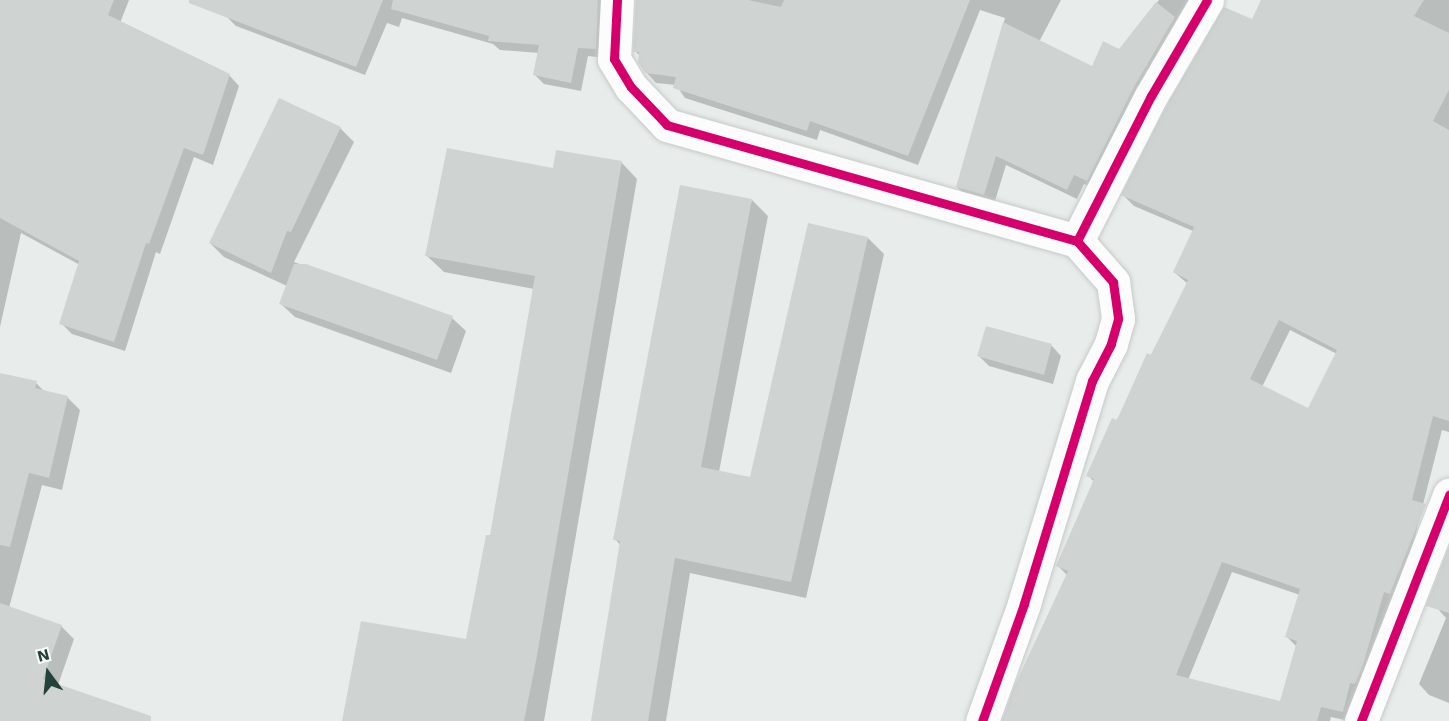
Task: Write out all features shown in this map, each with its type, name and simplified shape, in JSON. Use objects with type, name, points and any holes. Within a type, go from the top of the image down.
[{"type":"street","points":[[617,0],[614,59],[631,87],[667,125],[1077,241],[1113,282],[1118,319],[1111,344],[1092,381],[1024,604],[982,721]]},
{"type":"street","points":[[1077,241],[1151,96],[1208,0]]},
{"type":"street","points":[[1361,721],[1449,495]]},
{"type":"building","points":[[0,0],[114,0],[108,15],[230,74],[203,155],[184,148],[149,244],[146,243],[114,342],[59,324],[79,261],[0,218]]},
{"type":"building","points":[[189,0],[383,0],[356,67],[189,3]]},
{"type":"building","points":[[393,0],[598,0],[596,49],[578,48],[571,83],[533,75],[539,45],[488,41],[489,36],[391,9]]},
{"type":"building","points":[[636,0],[748,0],[781,7],[784,0],[970,0],[908,156],[810,121],[807,131],[673,88],[676,77],[645,73],[638,62],[639,52],[633,52]]},
{"type":"building","points":[[1261,0],[1424,0],[1414,16],[1449,33],[1449,90],[1433,121],[1449,130],[1449,421],[1433,416],[1412,500],[1426,504],[1390,594],[1384,592],[1363,665],[1355,684],[1350,683],[1343,712],[1321,707],[1317,721],[1002,721],[1014,687],[1068,571],[1056,566],[1094,479],[1086,476],[1112,418],[1117,420],[1147,353],[1151,355],[1188,280],[1173,272],[1194,227],[1121,195],[1167,105],[1224,7],[1252,19]],"holes":[[[1279,320],[1337,350],[1308,408],[1250,379]],[[1222,562],[1300,589],[1285,637],[1297,641],[1280,701],[1176,675]]]},
{"type":"building","points":[[1156,2],[1175,17],[1134,87],[1087,181],[1074,175],[1067,190],[996,156],[984,195],[956,187],[1003,22],[1092,66],[1103,41],[1119,49]]},
{"type":"building","points":[[279,98],[341,127],[291,232],[287,231],[271,273],[209,243]]},
{"type":"building","points":[[447,148],[553,168],[556,150],[622,161],[536,661],[524,721],[342,721],[361,621],[466,639],[486,535],[490,535],[535,276],[425,256]]},
{"type":"building","points":[[680,185],[752,199],[701,467],[750,477],[808,223],[868,237],[791,582],[675,558],[648,721],[591,721],[620,541],[613,540]]},
{"type":"building","points":[[294,264],[306,264],[453,316],[437,360],[279,304]]},
{"type":"building","points":[[986,326],[1052,344],[1044,375],[977,356]]},
{"type":"building","points":[[0,373],[37,381],[35,388],[68,396],[49,478],[29,473],[10,547],[0,545]]},
{"type":"building","points":[[1449,547],[1449,613],[1426,606]]},
{"type":"building","points":[[0,603],[62,625],[43,679],[151,716],[151,721],[0,721]]},
{"type":"cycle path","points":[[617,0],[614,59],[631,87],[667,125],[1077,241],[1113,282],[1118,319],[1111,344],[1092,381],[1024,604],[982,721]]},
{"type":"cycle path","points":[[1077,241],[1151,96],[1207,0]]},
{"type":"cycle path","points":[[1361,721],[1449,495]]}]
